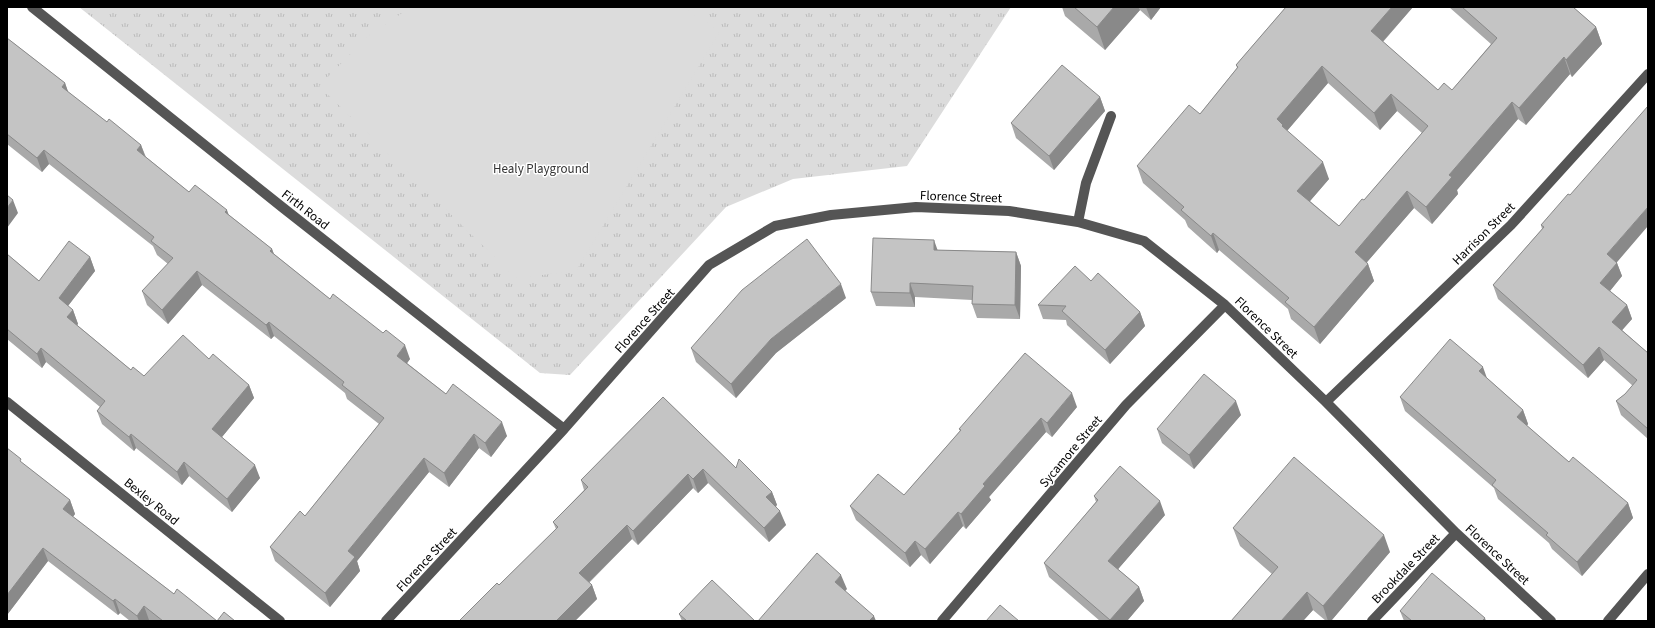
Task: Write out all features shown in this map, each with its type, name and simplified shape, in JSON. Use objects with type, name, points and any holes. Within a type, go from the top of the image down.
[{"type":"street","name":"Firth Road","points":[[32,7],[282,207],[564,428]]},
{"type":"street","name":"Harrison Street","points":[[1326,402],[1511,224],[1648,74]]},
{"type":"street","points":[[1078,222],[1086,183],[1111,116]]},
{"type":"street","name":"Florence Street","points":[[386,621],[564,428],[709,265],[775,226],[831,215],[916,207],[1009,211],[1078,222],[1144,242],[1225,304],[1326,402],[1456,533],[1551,621]]},
{"type":"street","name":"Sycamore Street","points":[[942,621],[1126,405],[1225,304]]},
{"type":"street","name":"Bexley Road","points":[[7,402],[280,621]]},
{"type":"street","name":"Brookdale Street","points":[[1372,621],[1456,533]]},
{"type":"street","points":[[1608,621],[1648,574]]},
{"type":"green space","name":"Healy Playground","points":[[79,7],[1011,7],[907,166],[793,179],[726,207],[570,375],[540,373]]},
{"type":"green space","points":[[411,7],[682,7],[720,31],[576,271],[516,278],[319,86],[368,36]]},
{"type":"building","points":[[1074,7],[1114,7],[1097,27]]},
{"type":"building","points":[[1286,7],[1392,7],[1371,31],[1438,90],[1444,83],[1452,90],[1497,38],[1462,7],[1573,7],[1596,27],[1566,60],[1564,57],[1519,108],[1512,102],[1449,175],[1452,177],[1426,207],[1407,191],[1355,252],[1368,264],[1314,327],[1285,302],[1289,298],[1213,233],[1211,236],[1181,210],[1184,207],[1137,166],[1189,105],[1200,114],[1238,67],[1236,65]],"holes":[[[1322,66],[1374,113],[1391,94],[1428,126],[1364,200],[1362,199],[1339,226],[1297,191],[1323,162],[1282,126],[1283,125],[1277,119]]]},
{"type":"building","points":[[7,38],[65,83],[62,87],[107,122],[109,119],[141,145],[137,150],[189,192],[195,185],[227,210],[225,212],[272,249],[270,251],[330,299],[333,294],[383,333],[386,330],[405,345],[397,356],[446,394],[453,384],[502,422],[485,443],[474,434],[444,473],[424,458],[348,551],[355,557],[325,593],[270,547],[300,511],[305,516],[384,418],[342,385],[344,382],[269,322],[266,325],[197,271],[162,310],[142,291],[173,258],[151,241],[154,237],[44,150],[37,158],[7,134]]},
{"type":"building","points":[[1062,65],[1100,97],[1049,156],[1011,123]]},
{"type":"building","points":[[1648,106],[1648,207],[1607,254],[1617,263],[1600,283],[1627,305],[1612,322],[1648,353],[1648,429],[1616,401],[1625,394],[1637,380],[1599,347],[1583,365],[1493,285],[1544,227],[1541,225],[1568,194],[1570,195]]},
{"type":"building","points":[[7,195],[13,200],[7,208]]},
{"type":"building","points":[[873,238],[934,240],[934,250],[1016,252],[1015,305],[972,304],[973,286],[910,283],[910,293],[871,292]]},
{"type":"building","points":[[807,239],[841,284],[771,339],[731,384],[691,348],[742,290]]},
{"type":"building","points":[[69,241],[90,257],[59,298],[73,310],[67,317],[131,370],[133,367],[144,376],[183,335],[209,359],[213,354],[249,385],[212,429],[255,465],[227,499],[184,462],[177,472],[131,434],[129,437],[97,411],[105,401],[41,348],[37,354],[7,329],[7,254],[39,281]]},
{"type":"building","points":[[1075,266],[1091,281],[1098,273],[1140,312],[1105,350],[1062,311],[1066,306],[1038,305]]},
{"type":"building","points":[[1450,339],[1483,367],[1479,371],[1523,410],[1517,417],[1569,462],[1573,457],[1628,503],[1577,562],[1546,535],[1548,533],[1492,485],[1496,480],[1400,397]]},
{"type":"building","points":[[1025,353],[1072,393],[1047,423],[1041,418],[983,484],[985,486],[961,514],[958,512],[925,549],[915,541],[905,553],[850,506],[878,474],[904,495],[961,430],[959,429]]},
{"type":"building","points":[[1204,374],[1236,401],[1189,455],[1157,429]]},
{"type":"building","points":[[663,397],[736,468],[739,459],[772,492],[766,497],[780,511],[764,528],[703,469],[693,479],[688,474],[633,531],[627,525],[579,573],[592,585],[556,621],[459,621],[497,583],[499,585],[558,527],[553,522],[588,487],[581,480]]},
{"type":"building","points":[[7,448],[21,459],[20,461],[70,500],[63,509],[174,594],[177,589],[217,621],[163,621],[144,606],[137,616],[115,599],[113,601],[43,548],[7,595]]},
{"type":"building","points":[[1294,457],[1384,535],[1323,606],[1307,592],[1281,621],[1231,621],[1278,567],[1233,528]]},
{"type":"building","points":[[1120,466],[1160,501],[1108,561],[1139,587],[1110,620],[1044,563],[1098,500],[1094,496]]},
{"type":"building","points":[[817,553],[841,575],[835,582],[874,616],[869,621],[758,621]]},
{"type":"building","points":[[1432,573],[1485,618],[1482,621],[1412,621],[1400,611]]},
{"type":"building","points":[[712,580],[755,621],[687,621],[679,614]]},
{"type":"building","points":[[1000,605],[1019,621],[986,621]]},
{"type":"building","points":[[224,612],[235,621],[217,621]]}]
